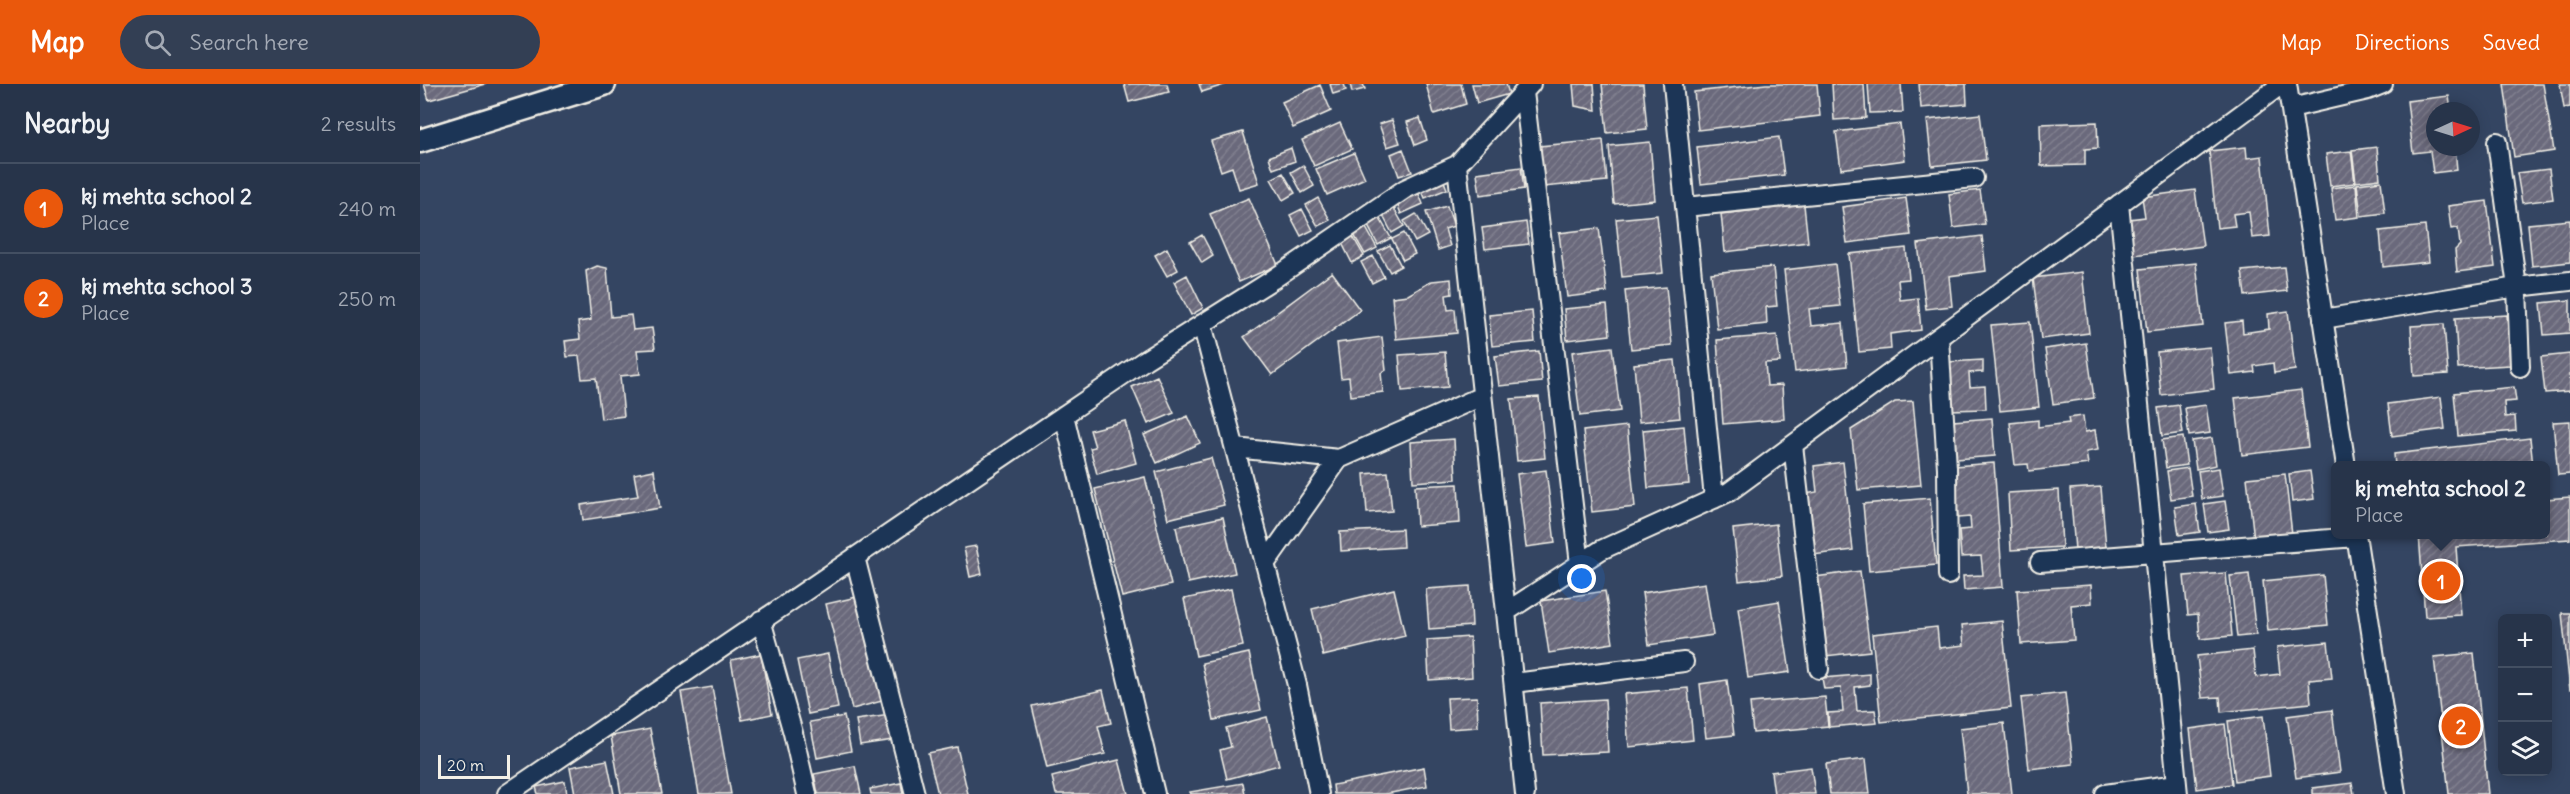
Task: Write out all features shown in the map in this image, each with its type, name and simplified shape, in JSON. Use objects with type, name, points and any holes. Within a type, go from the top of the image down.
[{"type":"street","points":[[420,141],[601,84]]},
{"type":"street","points":[[1673,84],[1714,499]]},
{"type":"street","points":[[1506,612],[1601,550],[1729,492],[2282,84]]},
{"type":"street","points":[[2287,84],[2345,461]]},
{"type":"street","points":[[2291,108],[2368,90],[2383,84]]},
{"type":"street","points":[[507,794],[1064,415],[1272,280],[1405,189],[1457,165],[1527,88]]},
{"type":"street","points":[[1527,88],[1580,564]]},
{"type":"street","points":[[2497,142],[2517,287],[2520,367]]},
{"type":"street","points":[[1457,165],[1525,794]]},
{"type":"street","points":[[1685,207],[1974,178]]},
{"type":"street","points":[[2105,794],[2177,789],[2119,204]]},
{"type":"street","points":[[2323,320],[2517,287],[2570,281]]},
{"type":"street","points":[[1202,324],[1297,685],[1319,794]]},
{"type":"street","points":[[1939,337],[1947,468],[1948,575]]},
{"type":"street","points":[[1235,448],[1339,459],[1482,396]]},
{"type":"street","points":[[1064,415],[1155,794]]},
{"type":"street","points":[[1793,445],[1819,669]]},
{"type":"street","points":[[1265,564],[1339,459]]},
{"type":"street","points":[[2040,562],[2331,538]]},
{"type":"street","points":[[2356,539],[2396,794]]},
{"type":"street","points":[[855,557],[915,794]]},
{"type":"street","points":[[761,620],[793,733],[807,794]]},
{"type":"street","points":[[1514,683],[1684,662]]},
{"type":"building","points":[[424,84],[486,84],[429,100]]},
{"type":"building","points":[[1124,84],[1167,84],[1169,92],[1129,102]]},
{"type":"building","points":[[1199,84],[1227,84],[1202,92]]},
{"type":"building","points":[[1330,84],[1344,84],[1346,90],[1333,94]]},
{"type":"building","points":[[1350,84],[1363,84],[1365,89],[1352,92]]},
{"type":"building","points":[[1426,84],[1461,84],[1466,104],[1434,114]]},
{"type":"building","points":[[1472,84],[1506,84],[1509,94],[1477,103]]},
{"type":"building","points":[[1573,84],[1594,84],[1596,110],[1575,106]]},
{"type":"building","points":[[1602,84],[1643,84],[1647,129],[1607,133]]},
{"type":"building","points":[[1766,84],[1817,84],[1820,116],[1698,130],[1694,92]]},
{"type":"building","points":[[1832,84],[1864,84],[1866,118],[1834,120]]},
{"type":"building","points":[[1868,84],[1901,84],[1903,112],[1870,113]]},
{"type":"building","points":[[1919,84],[1966,84],[1967,104],[1921,108]]},
{"type":"building","points":[[2504,84],[2543,84],[2554,151],[2514,157]]},
{"type":"building","points":[[2560,84],[2570,84],[2570,107],[2564,108]]},
{"type":"building","points":[[1320,85],[1331,111],[1293,128],[1282,102]]},
{"type":"building","points":[[2449,96],[2450,102],[2426,102],[2426,151],[2413,153],[2407,101]]},
{"type":"building","points":[[1980,114],[1986,160],[1932,166],[1927,120]]},
{"type":"building","points":[[1420,118],[1427,140],[1415,145],[1407,122]]},
{"type":"building","points":[[1392,120],[1400,143],[1387,147],[1379,124]]},
{"type":"building","points":[[2097,122],[2098,148],[2085,149],[2085,165],[2041,166],[2040,124]]},
{"type":"building","points":[[1340,123],[1352,149],[1314,166],[1302,140]]},
{"type":"building","points":[[1900,124],[1905,160],[1841,169],[1836,132]]},
{"type":"building","points":[[1243,132],[1259,183],[1239,189],[1232,167],[1221,171],[1211,141]]},
{"type":"building","points":[[1779,137],[1784,175],[1701,184],[1697,147]]},
{"type":"building","points":[[1603,140],[1607,181],[1543,187],[1539,146]]},
{"type":"building","points":[[1650,142],[1655,200],[1614,204],[1609,146]]},
{"type":"building","points":[[2246,147],[2247,158],[2262,156],[2270,236],[2252,238],[2249,212],[2233,214],[2235,226],[2217,228],[2209,151]]},
{"type":"building","points":[[2377,147],[2380,179],[2356,182],[2352,150]]},
{"type":"building","points":[[1291,148],[1295,161],[1273,169],[1269,157]]},
{"type":"building","points":[[1403,149],[1412,172],[1399,176],[1391,154]]},
{"type":"building","points":[[2351,151],[2355,183],[2330,186],[2326,154]]},
{"type":"building","points":[[1354,153],[1365,178],[1327,195],[1316,169]]},
{"type":"building","points":[[2431,156],[2456,156],[2457,170],[2433,173]]},
{"type":"building","points":[[1303,165],[1314,186],[1302,193],[1291,172]]},
{"type":"building","points":[[1521,167],[1524,189],[1480,195],[1477,173]]},
{"type":"building","points":[[2549,169],[2553,199],[2522,203],[2517,173]]},
{"type":"building","points":[[1283,173],[1295,193],[1283,200],[1271,179]]},
{"type":"building","points":[[1442,176],[1447,189],[1425,198],[1420,186]]},
{"type":"building","points":[[2381,181],[2385,213],[2361,216],[2357,184]]},
{"type":"building","points":[[2356,185],[2359,217],[2335,220],[2331,188]]},
{"type":"building","points":[[1980,190],[1985,224],[1953,228],[1949,194]]},
{"type":"building","points":[[2195,190],[2203,246],[2134,255],[2129,219],[2145,217],[2142,197]]},
{"type":"building","points":[[1418,192],[1423,204],[1401,214],[1396,201]]},
{"type":"building","points":[[1249,198],[1278,265],[1239,282],[1210,214]]},
{"type":"building","points":[[1318,198],[1330,220],[1318,226],[1306,205]]},
{"type":"building","points":[[1906,198],[1911,235],[1847,243],[1842,207]]},
{"type":"building","points":[[2487,201],[2495,267],[2457,272],[2455,250],[2460,245],[2458,228],[2451,229],[2448,206]]},
{"type":"building","points":[[1392,205],[1404,226],[1392,233],[1381,212]]},
{"type":"building","points":[[1804,205],[1808,242],[1725,252],[1721,214]]},
{"type":"building","points":[[1447,206],[1454,226],[1445,229],[1450,246],[1438,250],[1426,212]]},
{"type":"building","points":[[1302,209],[1313,230],[1301,236],[1290,215]]},
{"type":"building","points":[[1416,214],[1428,235],[1415,242],[1404,221]]},
{"type":"building","points":[[1657,215],[1663,273],[1622,277],[1616,219]]},
{"type":"building","points":[[1379,217],[1391,238],[1378,245],[1367,224]]},
{"type":"building","points":[[2570,220],[2570,262],[2532,266],[2528,224]]},
{"type":"building","points":[[1526,222],[1529,244],[1485,249],[1482,228]]},
{"type":"building","points":[[1365,226],[1377,248],[1365,254],[1353,233]]},
{"type":"building","points":[[2425,226],[2429,262],[2383,267],[2380,231]]},
{"type":"building","points":[[1599,228],[1607,292],[1567,297],[1559,233]]},
{"type":"building","points":[[1404,233],[1415,254],[1403,260],[1392,239]]},
{"type":"building","points":[[1202,235],[1213,256],[1202,263],[1190,242]]},
{"type":"building","points":[[1352,235],[1364,256],[1352,263],[1341,241]]},
{"type":"building","points":[[1982,236],[1986,271],[1949,276],[1952,306],[1926,309],[1918,244]]},
{"type":"building","points":[[1390,245],[1401,266],[1390,272],[1378,251]]},
{"type":"building","points":[[1167,248],[1178,270],[1167,276],[1155,255]]},
{"type":"building","points":[[1906,248],[1909,279],[1898,280],[1900,300],[1918,298],[1921,330],[1890,334],[1891,349],[1859,352],[1849,254]]},
{"type":"building","points":[[1373,256],[1384,277],[1372,283],[1361,262]]},
{"type":"building","points":[[2196,263],[2203,326],[2147,332],[2140,269]]},
{"type":"building","points":[[1835,264],[1840,306],[1809,309],[1811,326],[1843,323],[1847,366],[1795,372],[1784,270]]},
{"type":"building","points":[[597,266],[607,268],[611,317],[631,315],[633,330],[652,328],[655,349],[637,350],[640,374],[620,376],[624,416],[601,419],[596,378],[582,379],[579,356],[567,357],[565,341],[580,339],[578,322],[591,320],[586,271]]},
{"type":"building","points":[[1773,267],[1777,306],[1766,307],[1767,324],[1717,329],[1711,273]]},
{"type":"building","points":[[2284,267],[2287,291],[2245,296],[2242,271]]},
{"type":"building","points":[[1332,272],[1360,310],[1272,375],[1244,337]]},
{"type":"building","points":[[2082,272],[2089,333],[2041,339],[2033,278]]},
{"type":"building","points":[[1187,275],[1203,308],[1191,315],[1174,282]]},
{"type":"building","points":[[1451,279],[1452,294],[1446,295],[1448,310],[1455,309],[1457,333],[1396,339],[1392,297],[1408,295],[1432,281]]},
{"type":"building","points":[[1666,287],[1672,345],[1631,349],[1625,291]]},
{"type":"building","points":[[2570,300],[2570,333],[2544,335],[2541,303]]},
{"type":"building","points":[[1607,305],[1610,335],[1567,340],[1564,309]]},
{"type":"building","points":[[1532,311],[1535,342],[1492,346],[1489,315]]},
{"type":"building","points":[[2288,311],[2295,370],[2274,373],[2273,363],[2254,366],[2255,372],[2231,375],[2225,323],[2242,321],[2243,333],[2269,329],[2268,314]]},
{"type":"building","points":[[2507,315],[2510,365],[2458,368],[2455,318]]},
{"type":"building","points":[[2030,322],[2039,407],[2000,411],[1991,325]]},
{"type":"building","points":[[2444,324],[2448,374],[2414,376],[2411,326]]},
{"type":"building","points":[[1777,335],[1780,362],[1765,363],[1767,386],[1782,385],[1784,419],[1723,424],[1717,340]]},
{"type":"building","points":[[1382,337],[1386,370],[1381,373],[1383,392],[1351,396],[1349,377],[1341,378],[1337,343]]},
{"type":"building","points":[[2086,343],[2094,398],[2053,404],[2045,349]]},
{"type":"building","points":[[1612,347],[1620,411],[1580,416],[1572,352]]},
{"type":"building","points":[[2210,347],[2214,389],[2161,395],[2157,352]]},
{"type":"building","points":[[1539,351],[1542,382],[1499,386],[1495,356]]},
{"type":"building","points":[[1445,352],[1448,387],[1402,391],[1399,355]]},
{"type":"building","points":[[2570,354],[2570,391],[2545,393],[2541,357]]},
{"type":"building","points":[[1675,360],[1680,418],[1639,422],[1634,364]]},
{"type":"building","points":[[1983,360],[1983,372],[1969,373],[1970,387],[1985,386],[1986,409],[1950,410],[1948,362]]},
{"type":"building","points":[[1157,376],[1174,413],[1148,424],[1132,387]]},
{"type":"building","points":[[2514,387],[2516,401],[2504,402],[2505,417],[2515,416],[2516,431],[2458,436],[2454,393]]},
{"type":"building","points":[[2301,390],[2308,447],[2242,455],[2235,398]]},
{"type":"building","points":[[1539,397],[1545,458],[1517,461],[1511,399]]},
{"type":"building","points":[[2441,397],[2445,429],[2392,436],[2388,404]]},
{"type":"building","points":[[1913,401],[1921,485],[1858,490],[1851,430],[1895,402]]},
{"type":"building","points":[[2179,405],[2183,433],[2162,436],[2158,408]]},
{"type":"building","points":[[2206,405],[2210,433],[2189,436],[2185,408]]},
{"type":"building","points":[[1188,416],[1200,443],[1157,463],[1144,435]]},
{"type":"building","points":[[2083,416],[2085,432],[2095,430],[2098,450],[2086,452],[2088,464],[2029,471],[2028,464],[2015,465],[2010,423],[2038,420],[2038,427],[2069,423],[2068,418]]},
{"type":"building","points":[[1992,418],[1995,456],[1956,459],[1953,421]]},
{"type":"building","points":[[1125,421],[1136,463],[1097,474],[1090,448],[1095,447],[1090,430]]},
{"type":"building","points":[[2570,421],[2570,474],[2558,475],[2553,422]]},
{"type":"building","points":[[1627,426],[1635,507],[1592,512],[1583,431]]},
{"type":"building","points":[[1684,426],[1689,484],[1648,488],[1643,430]]},
{"type":"building","points":[[2183,437],[2187,465],[2166,468],[2162,440]]},
{"type":"building","points":[[2212,438],[2216,465],[2196,469],[2192,441]]},
{"type":"building","points":[[2530,438],[2532,461],[2395,461],[2394,454]]},
{"type":"building","points":[[1454,439],[1456,479],[1413,482],[1411,442]]},
{"type":"building","points":[[1211,458],[1224,505],[1168,519],[1156,472]]},
{"type":"building","points":[[1843,462],[1853,550],[1813,555],[1805,494],[1817,492],[1814,466]]},
{"type":"building","points":[[1994,463],[2003,587],[1964,590],[1963,576],[1983,575],[1981,556],[1961,557],[1959,530],[1971,529],[1970,517],[1958,518],[1954,466]]},
{"type":"building","points":[[2188,468],[2192,496],[2171,499],[2167,471]]},
{"type":"building","points":[[2219,468],[2223,496],[2202,499],[2198,471]]},
{"type":"building","points":[[654,470],[660,508],[583,520],[581,505],[638,496],[634,474]]},
{"type":"building","points":[[1546,470],[1555,543],[1526,547],[1517,474]]},
{"type":"building","points":[[2310,471],[2314,499],[2292,502],[2289,474]]},
{"type":"building","points":[[1388,472],[1392,511],[1367,513],[1364,474]]},
{"type":"building","points":[[2285,474],[2292,534],[2254,539],[2247,478]]},
{"type":"building","points":[[1145,477],[1171,585],[1122,597],[1095,489]]},
{"type":"building","points":[[1458,484],[1460,523],[1417,526],[1415,486]]},
{"type":"building","points":[[2101,487],[2106,548],[2075,550],[2070,489]]},
{"type":"building","points":[[2059,490],[2062,547],[2011,550],[2008,493]]},
{"type":"building","points":[[2570,497],[2570,539],[2456,547],[2461,615],[2425,617],[2419,539],[2550,539],[2550,499]]},
{"type":"building","points":[[1930,498],[1936,565],[1869,571],[1863,504]]},
{"type":"building","points":[[2225,501],[2229,529],[2208,532],[2204,504]]},
{"type":"building","points":[[2196,504],[2200,532],[2179,535],[2175,507]]},
{"type":"building","points":[[1223,517],[1235,573],[1188,583],[1176,527]]},
{"type":"building","points":[[1776,524],[1782,576],[1739,581],[1733,529]]},
{"type":"building","points":[[1402,529],[1403,547],[1341,551],[1340,532]]},
{"type":"building","points":[[976,546],[982,574],[970,577],[964,548]]},
{"type":"building","points":[[1860,571],[1870,651],[1825,656],[1815,577]]},
{"type":"building","points":[[2226,573],[2232,636],[2200,639],[2198,614],[2188,615],[2184,576]]},
{"type":"building","points":[[2249,574],[2256,635],[2237,637],[2230,576]]},
{"type":"building","points":[[2323,575],[2328,625],[2268,631],[2263,581]]},
{"type":"building","points":[[1705,583],[1713,635],[1649,645],[1642,593]]},
{"type":"building","points":[[2091,585],[2092,603],[2071,605],[2074,640],[2021,644],[2017,590]]},
{"type":"building","points":[[1470,586],[1472,626],[1429,629],[1426,589]]},
{"type":"building","points":[[1231,589],[1243,646],[1196,656],[1184,599]]},
{"type":"building","points":[[1394,589],[1405,636],[1323,656],[1312,609]]},
{"type":"building","points":[[1605,591],[1613,643],[1549,653],[1541,601]]},
{"type":"building","points":[[857,597],[882,701],[852,709],[826,604]]},
{"type":"building","points":[[1779,601],[1790,672],[1748,678],[1738,608]]},
{"type":"building","points":[[2562,613],[2570,613],[2570,691]]},
{"type":"building","points":[[2002,621],[2011,708],[1881,722],[1872,634],[1937,627],[1939,648],[1964,645],[1962,625]]},
{"type":"building","points":[[1470,637],[1472,677],[1429,680],[1427,640]]},
{"type":"building","points":[[2328,642],[2332,678],[2309,680],[2311,703],[2221,712],[2220,697],[2202,698],[2197,656],[2253,650],[2256,677],[2280,674],[2277,647]]},
{"type":"building","points":[[1249,653],[1261,710],[1214,720],[1202,663]]},
{"type":"building","points":[[2474,653],[2488,794],[2449,794],[2434,657]]},
{"type":"building","points":[[761,654],[772,714],[742,720],[731,660]]},
{"type":"building","points":[[828,654],[838,708],[808,714],[797,660]]},
{"type":"building","points":[[1870,674],[1870,685],[1855,687],[1857,711],[1875,710],[1877,723],[1829,727],[1828,713],[1843,712],[1841,688],[1824,689],[1822,678]]},
{"type":"building","points":[[1727,680],[1734,735],[1706,738],[1700,684]]},
{"type":"building","points":[[712,687],[731,794],[699,794],[681,692]]},
{"type":"building","points":[[1688,688],[1693,740],[1629,747],[1624,694]]},
{"type":"building","points":[[1103,690],[1111,723],[1098,726],[1105,754],[1047,768],[1032,706]]},
{"type":"building","points":[[2065,693],[2073,764],[2029,769],[2021,698]]},
{"type":"building","points":[[1477,697],[1478,727],[1449,729],[1447,698]]},
{"type":"building","points":[[1825,697],[1828,726],[1753,733],[1750,703]]},
{"type":"building","points":[[1605,699],[1608,752],[1543,755],[1540,703]]},
{"type":"building","points":[[2332,710],[2340,772],[2296,778],[2287,716]]},
{"type":"building","points":[[890,715],[893,740],[860,745],[856,720]]},
{"type":"building","points":[[844,716],[851,751],[817,758],[810,722]]},
{"type":"building","points":[[2263,716],[2270,776],[2235,781],[2228,721]]},
{"type":"building","points":[[1267,717],[1279,765],[1227,779],[1220,750],[1231,747],[1226,728]]},
{"type":"building","points":[[2004,723],[2012,794],[1967,794],[1960,728]]},
{"type":"building","points":[[2225,724],[2232,784],[2197,789],[2190,729]]},
{"type":"building","points":[[650,729],[662,794],[621,794],[611,736]]},
{"type":"building","points":[[957,747],[968,794],[938,794],[928,753]]},
{"type":"building","points":[[1866,759],[1870,794],[1830,794],[1826,764]]},
{"type":"building","points":[[607,760],[614,794],[575,794],[570,767]]},
{"type":"building","points":[[1119,760],[1128,794],[1056,794],[1052,777]]},
{"type":"building","points":[[855,766],[861,794],[818,794],[814,774]]},
{"type":"building","points":[[1424,767],[1427,786],[1386,794],[1334,794],[1333,785]]},
{"type":"building","points":[[1811,767],[1815,794],[1774,794],[1771,772]]},
{"type":"building","points":[[565,781],[567,794],[538,794],[536,787]]},
{"type":"building","points":[[901,783],[903,794],[871,794],[870,789]]},
{"type":"building","points":[[1243,783],[1245,794],[1191,794],[1190,792]]},
{"type":"building","points":[[2352,783],[2354,794],[2313,794],[2313,788]]},
{"type":"place","name":"kj mehta school 2","points":[[2441,581]]},
{"type":"place","name":"kj mehta school 3","points":[[2461,726]]}]
